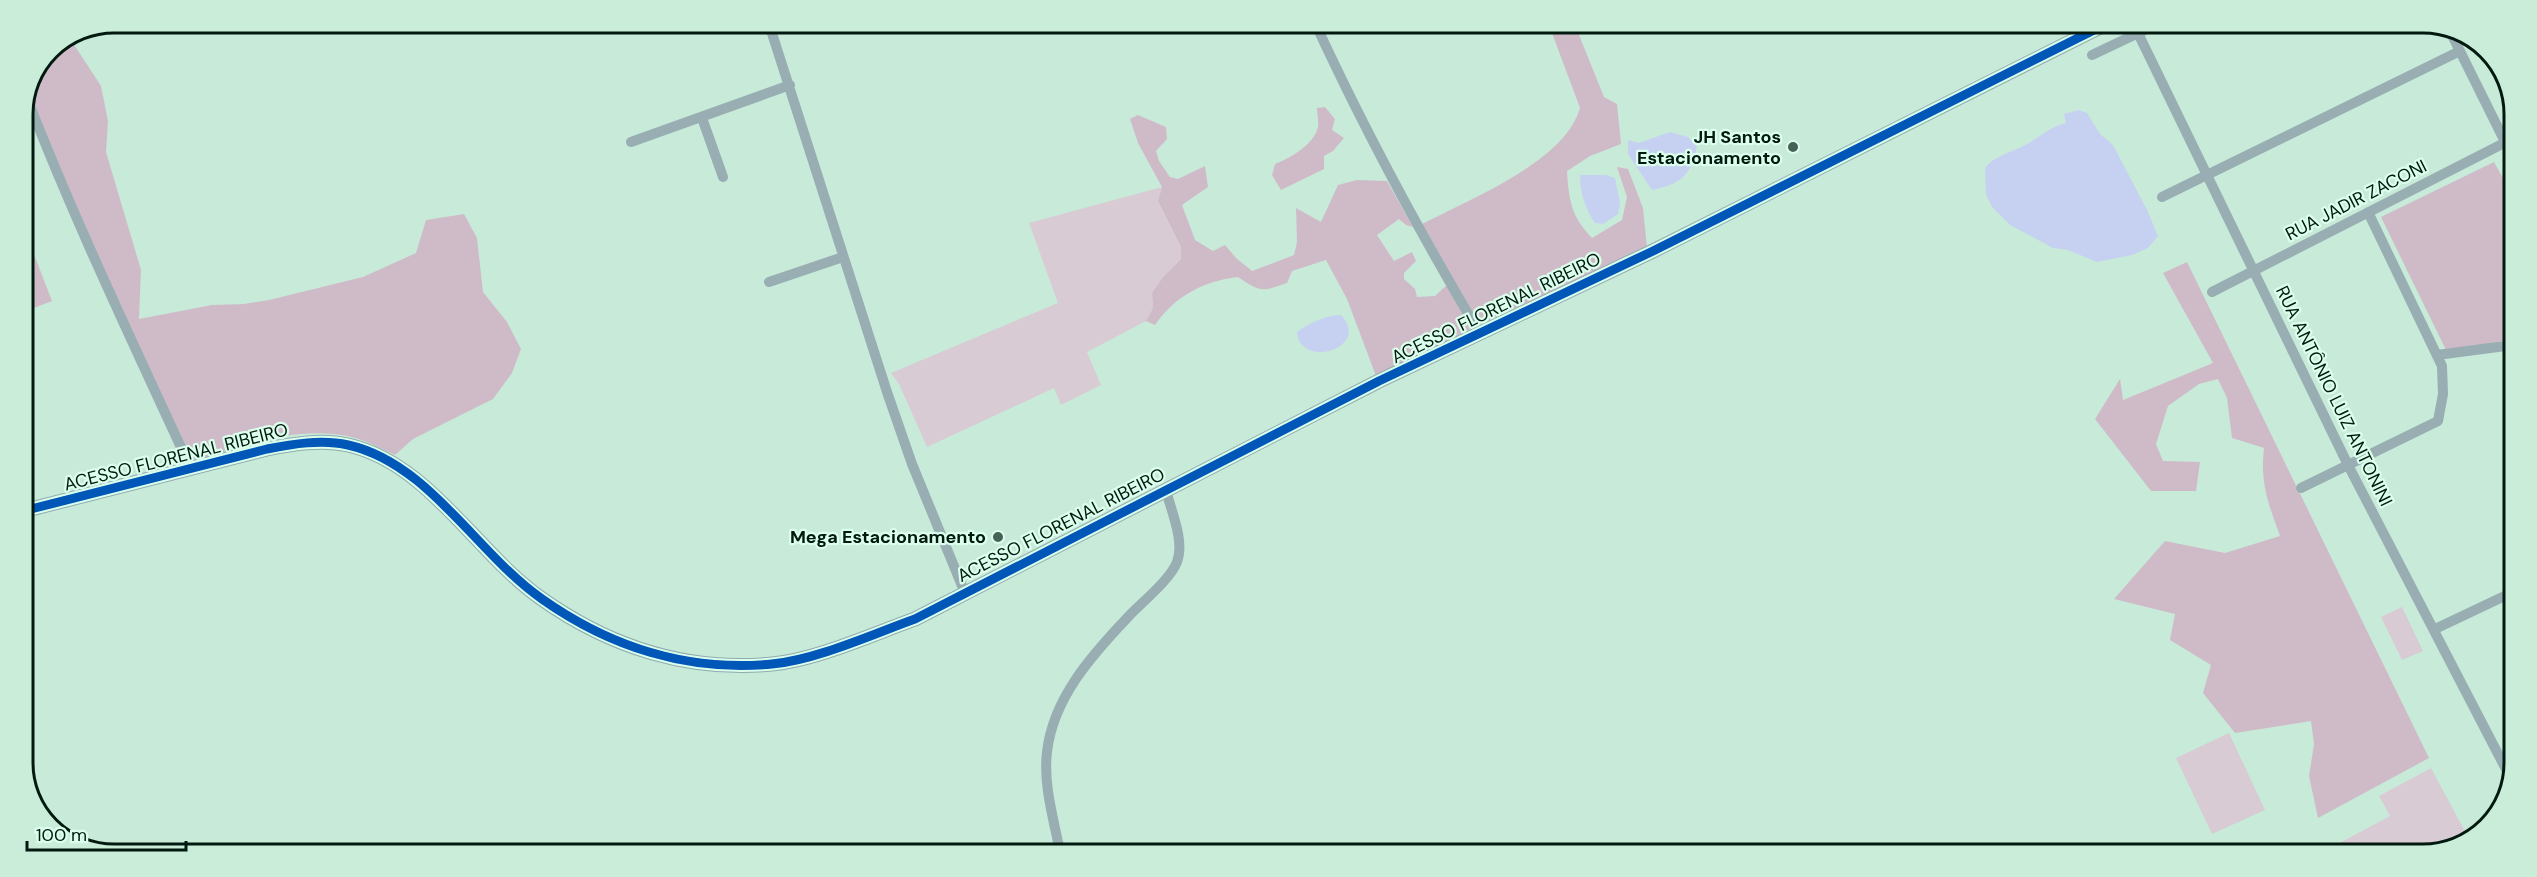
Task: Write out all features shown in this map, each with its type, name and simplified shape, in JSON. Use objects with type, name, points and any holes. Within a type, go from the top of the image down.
[{"type":"street","points":[[772,33],[912,464],[965,593]]},
{"type":"street","points":[[1320,33],[1364,127],[1417,227],[1480,334]]},
{"type":"street","name":"ACESSO FLORENAL RIBEIRO","points":[[33,509],[190,467],[294,444],[348,445],[393,464],[418,482],[444,505],[497,561],[540,598],[588,628],[617,642],[651,654],[697,663],[740,666],[775,664],[834,649],[915,619],[1379,381],[1652,252],[2088,33]]},
{"type":"street","points":[[2092,55],[2132,33]]},
{"type":"street","name":"RUA ANTÔNIO LUIZ ANTONINI","points":[[2138,33],[2348,465],[2504,765]]},
{"type":"street","points":[[2454,39],[2504,129]]},
{"type":"street","points":[[2162,197],[2460,51]]},
{"type":"street","points":[[631,142],[790,85]]},
{"type":"street","points":[[33,113],[58,177],[190,467]]},
{"type":"street","points":[[702,118],[723,177]]},
{"type":"street","name":"RUA JADIR ZACONI","points":[[2212,292],[2504,143]]},
{"type":"street","points":[[2301,488],[2438,421],[2443,394],[2442,366],[2368,212]]},
{"type":"street","points":[[769,282],[843,257]]},
{"type":"street","points":[[2437,355],[2504,346]]},
{"type":"street","points":[[1058,844],[1048,796],[1046,752],[1057,710],[1093,653],[1166,577],[1177,562],[1179,541],[1166,490]]},
{"type":"street","points":[[2435,629],[2504,596]]},
{"type":"shaded area","points":[[1552,33],[1578,33],[1604,97],[1617,104],[1621,144],[1590,156],[1567,171],[1570,200],[1575,215],[1592,238],[1622,220],[1627,197],[1617,167],[1628,169],[1643,208],[1647,248],[1474,327],[1376,376],[1347,299],[1326,260],[1292,271],[1287,283],[1272,288],[1257,288],[1238,277],[1202,286],[1181,298],[1155,325],[1146,321],[1153,308],[1152,293],[1163,277],[1181,259],[1181,247],[1158,201],[1162,187],[1138,143],[1130,119],[1138,115],[1166,127],[1167,139],[1156,151],[1159,161],[1170,177],[1178,179],[1205,166],[1208,187],[1182,205],[1195,240],[1213,251],[1225,245],[1252,271],[1294,255],[1297,242],[1296,208],[1321,222],[1338,185],[1357,180],[1387,181],[1413,227],[1399,219],[1377,235],[1394,261],[1412,252],[1416,261],[1404,273],[1404,279],[1415,289],[1417,297],[1435,296],[1448,284],[1417,227],[1485,193],[1534,163],[1554,147],[1570,128],[1580,108]]},
{"type":"shaded area","points":[[74,44],[101,86],[108,121],[106,152],[141,270],[139,319],[212,305],[244,304],[269,300],[363,277],[416,253],[426,220],[464,214],[477,238],[483,292],[507,322],[521,349],[512,373],[493,399],[413,439],[395,455],[353,437],[306,433],[246,445],[187,464],[33,116],[39,83],[57,57]]},
{"type":"shaded area","points":[[1325,107],[1335,119],[1332,130],[1344,138],[1333,151],[1324,156],[1324,169],[1281,190],[1272,175],[1275,164],[1294,154],[1312,140],[1318,127],[1317,108]]},
{"type":"shaded area","points":[[2494,162],[2504,180],[2504,341],[2447,352],[2381,217]]},
{"type":"shaded area","points":[[1162,187],[1158,201],[1181,247],[1181,259],[1163,277],[1152,293],[1153,308],[1146,321],[1087,352],[1101,385],[1061,405],[1054,388],[927,447],[899,384],[891,373],[1058,303],[1029,223]]},
{"type":"shaded area","points":[[33,252],[52,301],[33,308]]},
{"type":"shaded area","points":[[2187,262],[2429,758],[2318,818],[2309,776],[2314,744],[2311,721],[2235,733],[2203,693],[2211,665],[2170,640],[2175,614],[2114,599],[2165,541],[2225,553],[2280,536],[2264,483],[2264,448],[2232,438],[2227,398],[2218,379],[2199,384],[2168,406],[2156,444],[2163,461],[2200,462],[2196,491],[2151,491],[2095,419],[2120,379],[2123,400],[2213,363],[2163,273]]},
{"type":"shaded area","points":[[2402,607],[2423,651],[2402,660],[2381,617]]},
{"type":"shaded area","points":[[2229,733],[2265,810],[2212,834],[2176,758]]},
{"type":"shaded area","points":[[2431,768],[2465,832],[2449,840],[2423,844],[2338,844],[2390,816],[2379,796]]},
{"type":"water","points":[[2079,110],[2087,113],[2100,134],[2113,145],[2158,236],[2148,248],[2132,255],[2097,262],[2068,250],[2053,248],[2010,225],[1992,207],[1986,195],[1985,168],[1990,163],[2050,129],[2066,123],[2064,114]]},
{"type":"water","points":[[1670,132],[1688,137],[1697,147],[1695,157],[1688,172],[1677,182],[1652,190],[1628,154],[1628,140],[1639,143]]},
{"type":"water","points":[[1580,175],[1606,175],[1615,178],[1620,203],[1618,214],[1603,224],[1595,223],[1584,200]]},
{"type":"water","points":[[1341,315],[1348,327],[1348,337],[1341,345],[1332,350],[1320,352],[1310,350],[1301,344],[1297,332],[1318,320]]},
{"type":"cycle path","points":[[33,508],[267,449],[318,442],[348,445],[377,455],[403,470],[428,490],[518,580],[542,599],[595,631],[623,643],[680,660],[741,665],[789,662],[844,646],[915,619],[1379,381],[1651,252],[2088,33]]},
{"type":"place","name":"JH Santos Estacionamento","points":[[1793,147]]},
{"type":"place","name":"Mega Estacionamento","points":[[998,537]]}]
